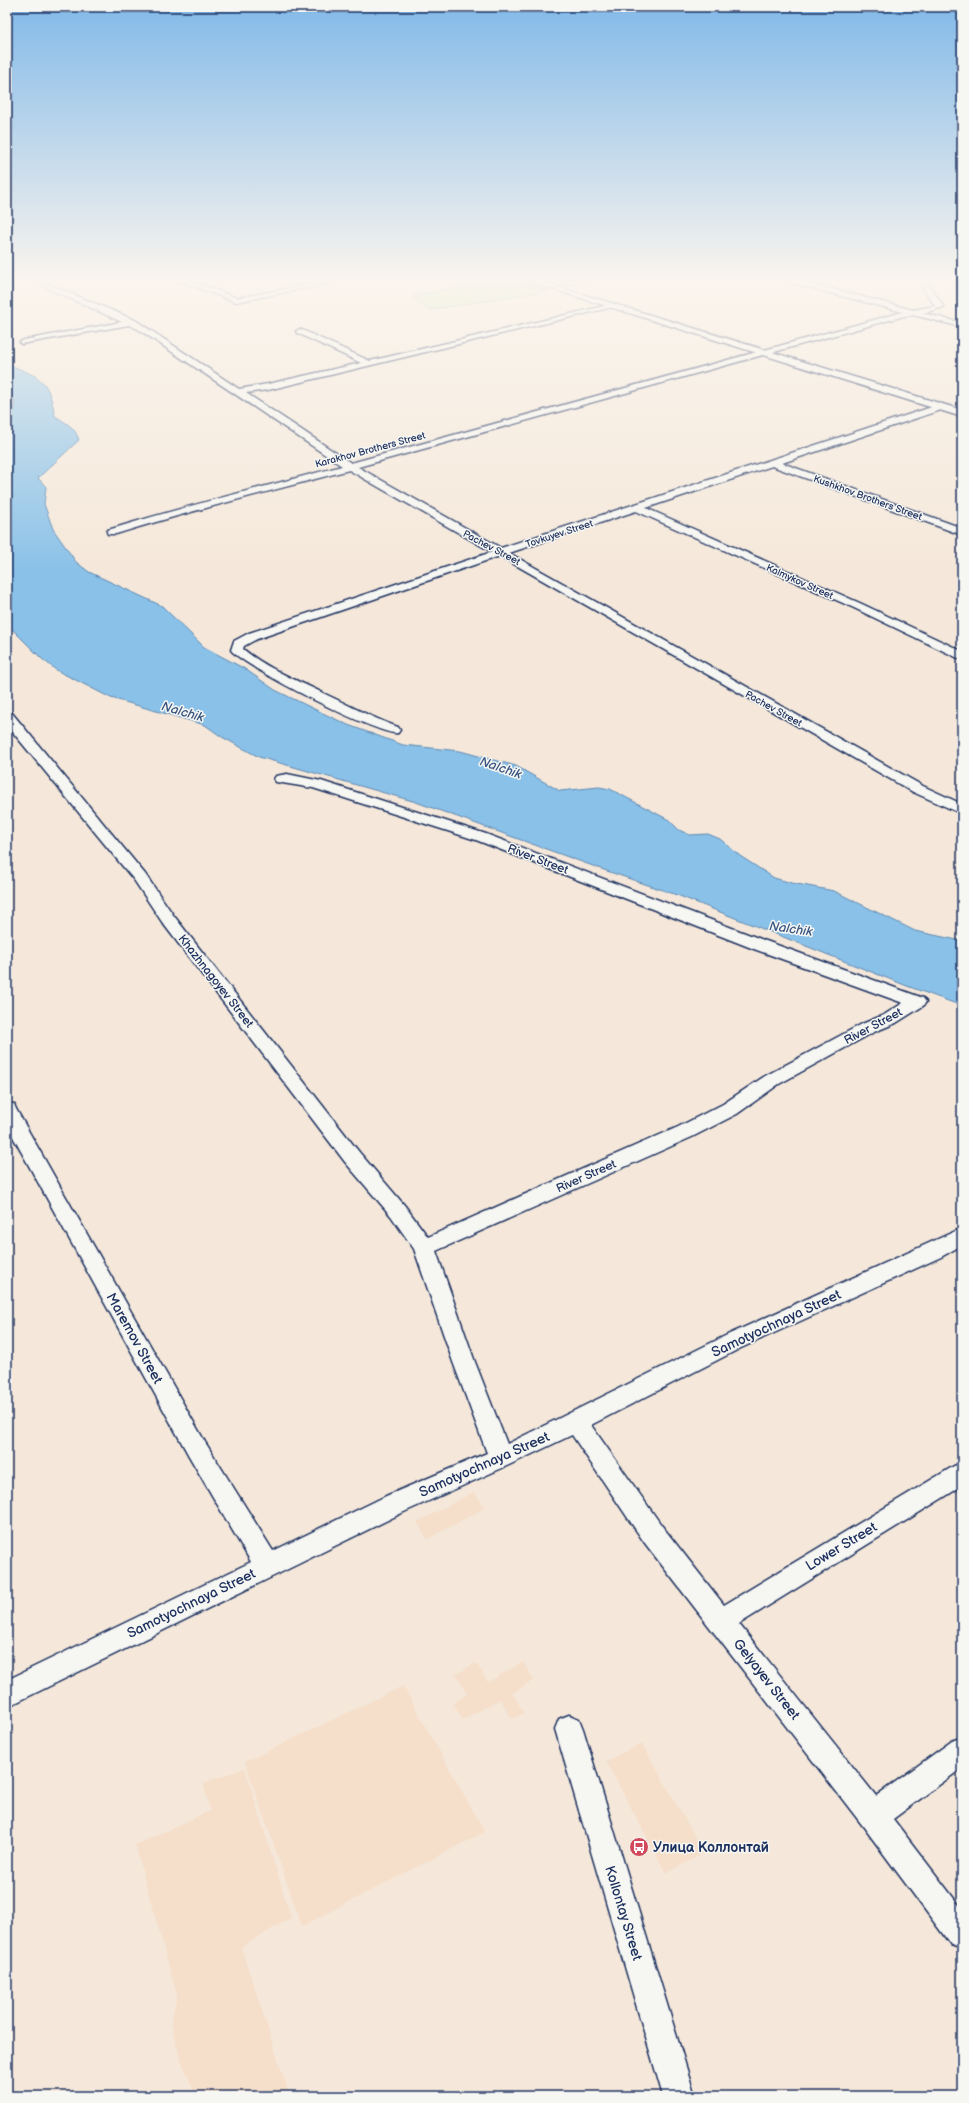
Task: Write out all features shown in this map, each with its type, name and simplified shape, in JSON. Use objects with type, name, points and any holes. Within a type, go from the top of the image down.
[{"type":"street","name":"Pachev Street","points":[[213,376],[349,466],[500,552],[543,574],[911,785],[962,810]]},
{"type":"street","points":[[236,392],[268,387],[313,376]]},
{"type":"street","name":"Karakhov Brothers Street","points":[[112,532],[676,376]]},
{"type":"street","points":[[840,376],[962,414]]},
{"type":"street","name":"Tovkuyev Street","points":[[392,730],[363,719],[342,706],[273,674],[249,660],[237,650],[238,644],[254,636],[490,558],[500,552],[941,408]]},
{"type":"street","name":"Kushkhov Brothers Street","points":[[774,463],[962,532]]},
{"type":"street","name":"Kalmykov Street","points":[[638,508],[858,606],[962,656]]},
{"type":"street","name":"Khazhnagoyev Street","points":[[7,716],[140,877],[168,920],[352,1157],[398,1211],[424,1247]]},
{"type":"street","name":"River Street","points":[[281,779],[287,778],[316,784],[481,837],[767,947],[917,1002],[890,1019],[868,1028],[772,1080],[730,1109],[685,1132],[424,1247]]},
{"type":"street","name":"Maremov Street","points":[[7,1109],[197,1449],[267,1565]]},
{"type":"street","name":"Samotyochnaya Street","points":[[7,1694],[267,1565],[395,1504],[501,1458],[576,1422],[733,1342],[934,1251],[962,1236]]},
{"type":"street","points":[[424,1247],[464,1362],[501,1458]]},
{"type":"street","name":"Gelyayev Street","points":[[576,1422],[652,1534],[873,1816],[962,1934]]},
{"type":"street","name":"Lower Street","points":[[721,1621],[962,1473]]},
{"type":"street","name":"Kollontay Street","points":[[569,1729],[679,2096]]},
{"type":"street","points":[[873,1816],[962,1751]]},
{"type":"shaded area","points":[[474,1492],[485,1508],[427,1539],[417,1522]]},
{"type":"shaded area","points":[[523,1662],[534,1680],[512,1693],[524,1713],[512,1719],[500,1699],[463,1720],[453,1703],[467,1694],[456,1674],[476,1663],[488,1682]]},
{"type":"shaded area","points":[[403,1686],[485,1832],[302,1926],[245,1762]]},
{"type":"shaded area","points":[[642,1743],[704,1853],[666,1873],[606,1761]]},
{"type":"shaded area","points":[[245,1768],[291,1918],[241,1947],[290,2096],[196,2096],[179,2055],[171,2023],[177,1995],[135,1845],[210,1811],[203,1783]]},
{"type":"water","name":"Nalchik","points":[[7,376],[34,376],[42,381],[49,394],[55,416],[70,426],[79,440],[38,478],[46,487],[44,504],[53,529],[76,562],[89,572],[162,606],[204,647],[245,669],[275,690],[348,725],[403,745],[460,751],[516,766],[560,791],[599,787],[610,789],[669,820],[679,830],[690,835],[708,834],[720,839],[740,856],[774,878],[834,891],[915,931],[962,941],[962,1006],[907,986],[677,895],[416,802],[259,757],[222,737],[205,725],[111,698],[56,670],[41,658],[7,624],[7,415],[14,408],[15,401],[7,391]]},
{"type":"place","name":"Улица Коллонтай","points":[[639,1847]]}]
